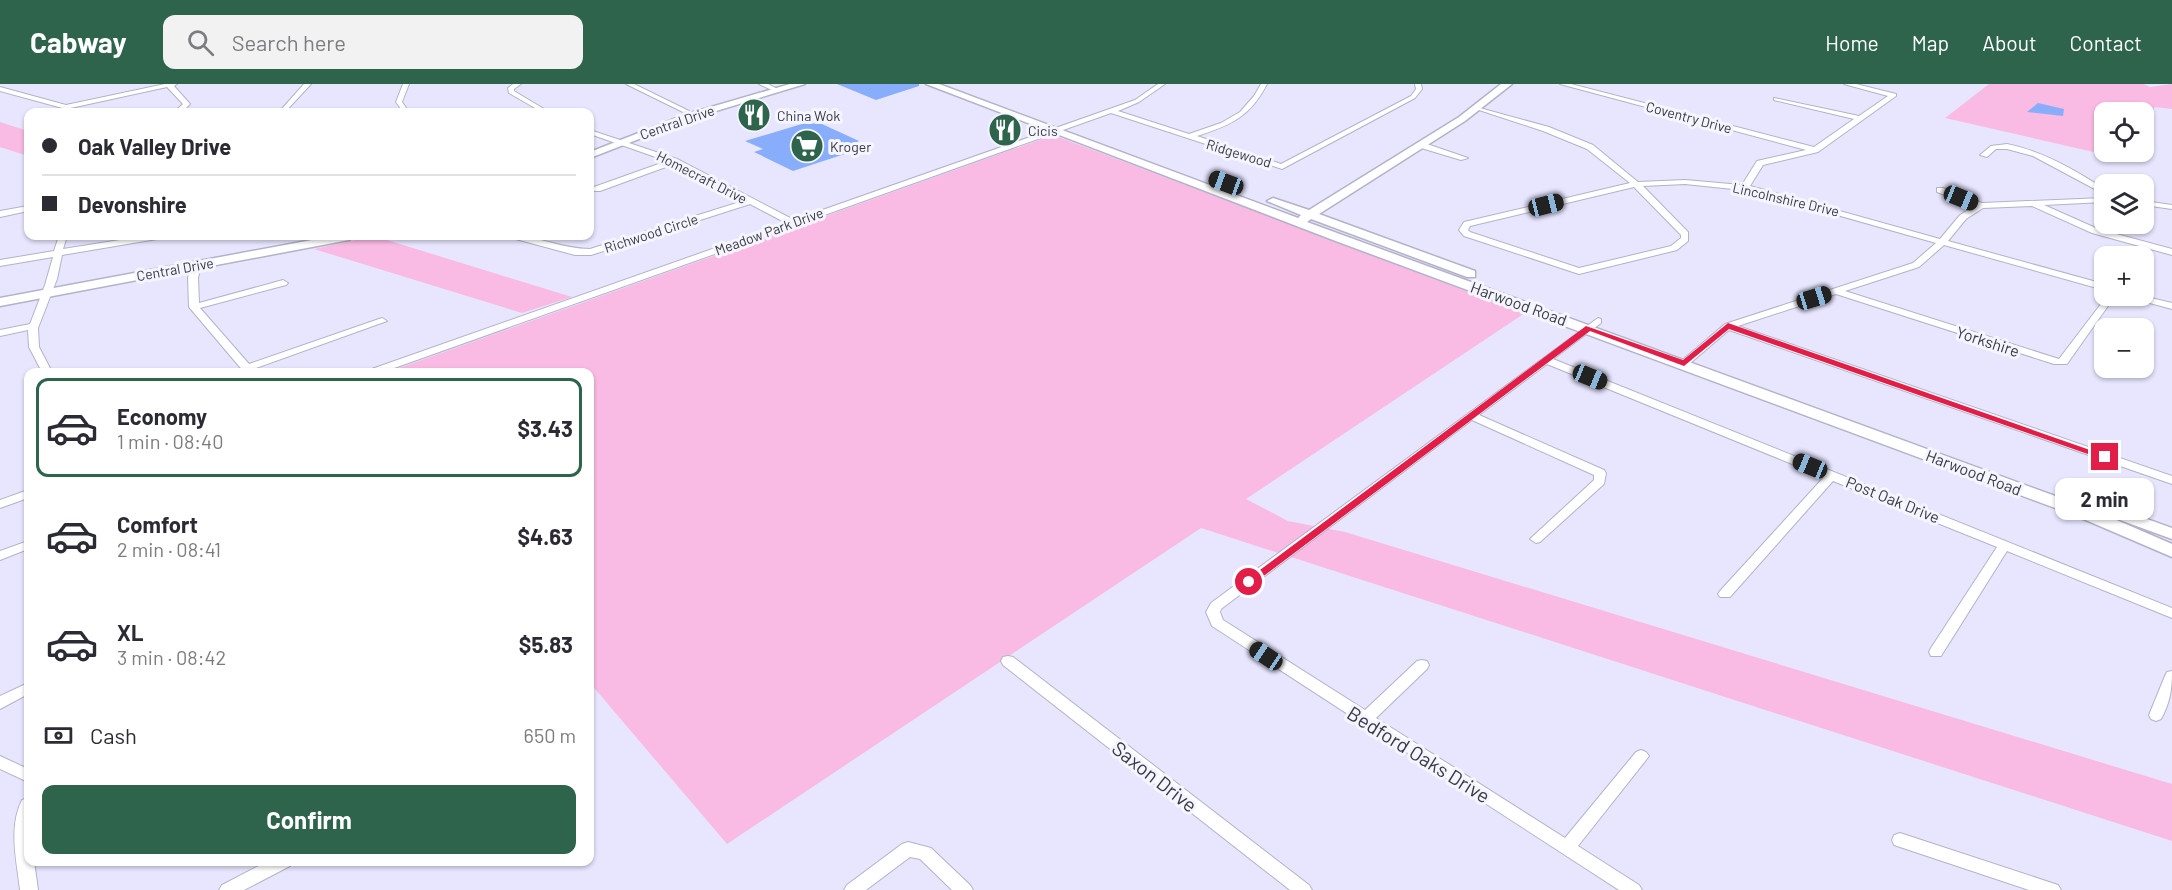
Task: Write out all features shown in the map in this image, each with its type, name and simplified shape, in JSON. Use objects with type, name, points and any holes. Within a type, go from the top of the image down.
[{"type":"main road","name":"Central Drive","points":[[594,144],[685,111],[772,86],[800,84]]},
{"type":"main road","name":"Harwood Road","points":[[931,84],[1297,222],[1593,324]]},
{"type":"main road","name":"Harwood Road","points":[[957,84],[1309,214],[1593,324],[2172,534]]},
{"type":"main road","points":[[1297,222],[1478,108],[1507,84]]},
{"type":"main road","name":"Central Drive","points":[[594,153],[772,86]]},
{"type":"main road","points":[[961,96],[975,91]]},
{"type":"main road","name":"Central Drive","points":[[0,302],[49,288],[289,240]]},
{"type":"main road","name":"Central Drive","points":[[0,293],[49,288],[196,265],[328,240]]},
{"type":"main road","name":"Harwood Road","points":[[1688,359],[2080,511],[2172,550]]},
{"type":"street","points":[[0,89],[66,107],[170,84],[188,104],[183,108]]},
{"type":"street","points":[[286,108],[308,84]]},
{"type":"street","points":[[403,108],[399,102],[406,84]]},
{"type":"street","points":[[518,84],[511,88],[511,93],[539,108]]},
{"type":"street","points":[[629,84],[685,111]]},
{"type":"street","name":"Meadow Park Drive","points":[[384,368],[1069,126],[1137,101],[1162,84]]},
{"type":"street","points":[[1188,137],[1222,125],[1244,113],[1257,100],[1264,84]]},
{"type":"street","name":"Ridgewood","points":[[1109,110],[1282,167],[1413,97],[1419,89],[1418,84]]},
{"type":"street","name":"Coventry Drive","points":[[1563,84],[1815,150]]},
{"type":"street","points":[[1745,188],[1756,167],[1765,160],[1815,150],[1894,96],[1847,84]]},
{"type":"street","points":[[1776,99],[1862,119]]},
{"type":"street","points":[[1478,108],[1546,129],[1590,147],[1636,184],[1685,234],[1685,239],[1674,248],[1579,272],[1478,238],[1463,230],[1467,224],[1636,184]]},
{"type":"street","name":"Homecraft Drive","points":[[594,133],[622,141],[674,161],[792,224]]},
{"type":"street","points":[[1421,145],[1464,158]]},
{"type":"street","points":[[1983,154],[1993,147],[2027,153],[2049,160],[2094,186]]},
{"type":"street","points":[[597,189],[674,161]]},
{"type":"street","name":"Lincolnshire Drive","points":[[1636,184],[1685,182],[1745,188],[1808,202],[2094,284]]},
{"type":"street","points":[[1940,190],[1982,206]]},
{"type":"street","points":[[1688,359],[1728,326],[1916,265],[1943,241],[1963,217],[1982,206],[2094,200]]},
{"type":"street","name":"Richwood Circle","points":[[530,240],[575,252],[591,252],[751,201]]},
{"type":"street","points":[[2030,202],[2090,229],[2172,252]]},
{"type":"street","points":[[2154,204],[2172,207]]},
{"type":"street","points":[[0,214],[24,210]]},
{"type":"street","points":[[45,368],[33,349],[33,326],[49,288],[62,240]]},
{"type":"street","points":[[0,263],[133,240]]},
{"type":"street","points":[[196,265],[193,278],[194,307],[246,368]]},
{"type":"street","points":[[194,307],[283,283]]},
{"type":"street","name":"Yorkshire","points":[[1836,291],[2058,362],[2062,362],[2104,306]]},
{"type":"street","points":[[2154,301],[2172,306]]},
{"type":"street","points":[[253,368],[382,321]]},
{"type":"street","points":[[1536,539],[1600,481],[1600,473],[1471,416],[1593,324]]},
{"type":"street","points":[[0,333],[33,326]]},
{"type":"street","points":[[1728,326],[2172,480]]},
{"type":"street","name":"Post Oak Drive","points":[[1546,360],[2172,614]]},
{"type":"street","name":"Bedford Oaks Drive","points":[[1471,416],[1216,606],[1213,612],[1217,623],[1633,890]]},
{"type":"street","points":[[1725,594],[1832,475]]},
{"type":"street","points":[[0,504],[24,495]]},
{"type":"street","points":[[1936,652],[2005,545]]},
{"type":"street","points":[[0,556],[24,547]]},
{"type":"street","name":"Saxon Drive","points":[[1008,661],[1294,888]]},
{"type":"street","points":[[1365,719],[1422,665]]},
{"type":"street","points":[[2156,715],[2172,676]]},
{"type":"street","points":[[0,703],[24,690]]},
{"type":"street","points":[[1567,848],[1641,756]]},
{"type":"street","points":[[0,762],[24,774]]},
{"type":"street","points":[[24,824],[22,834],[24,850]]},
{"type":"street","points":[[1900,840],[2052,890]]},
{"type":"street","points":[[854,890],[908,849],[917,849],[925,853],[964,890]]},
{"type":"street","points":[[26,866],[29,890]]},
{"type":"street","points":[[228,890],[274,866]]},
{"type":"shaded area","points":[[1989,84],[2144,84],[2150,87],[2172,84],[2172,109],[2154,108],[2154,102],[2094,102],[2094,152],[1945,118]]},
{"type":"shaded area","points":[[0,122],[24,130],[24,155],[0,147]]},
{"type":"shaded area","points":[[1053,135],[1525,313],[1246,499],[1288,521],[1345,532],[2172,784],[2172,841],[1201,528],[727,844],[594,688],[594,368],[399,368]]},
{"type":"shaded area","points":[[356,240],[387,240],[572,297],[522,313],[314,249]]},
{"type":"building","points":[[837,84],[919,84],[919,86],[876,100]]},
{"type":"building","points":[[2038,103],[2064,109],[2063,116],[2027,112]]},
{"type":"building","name":"Kroger","points":[[805,123],[822,124],[859,141],[854,144],[863,148],[793,171],[754,152],[763,149],[745,141]]},
{"type":"place","name":"China Wok","points":[[754,115]]},
{"type":"place","name":"Cicis","points":[[1005,130]]},
{"type":"place","name":"Kroger","points":[[807,146]]},
{"type":"route","points":[[1249,582],[1589,328],[1684,363],[1718,331],[1728,326],[2105,457]]}]
